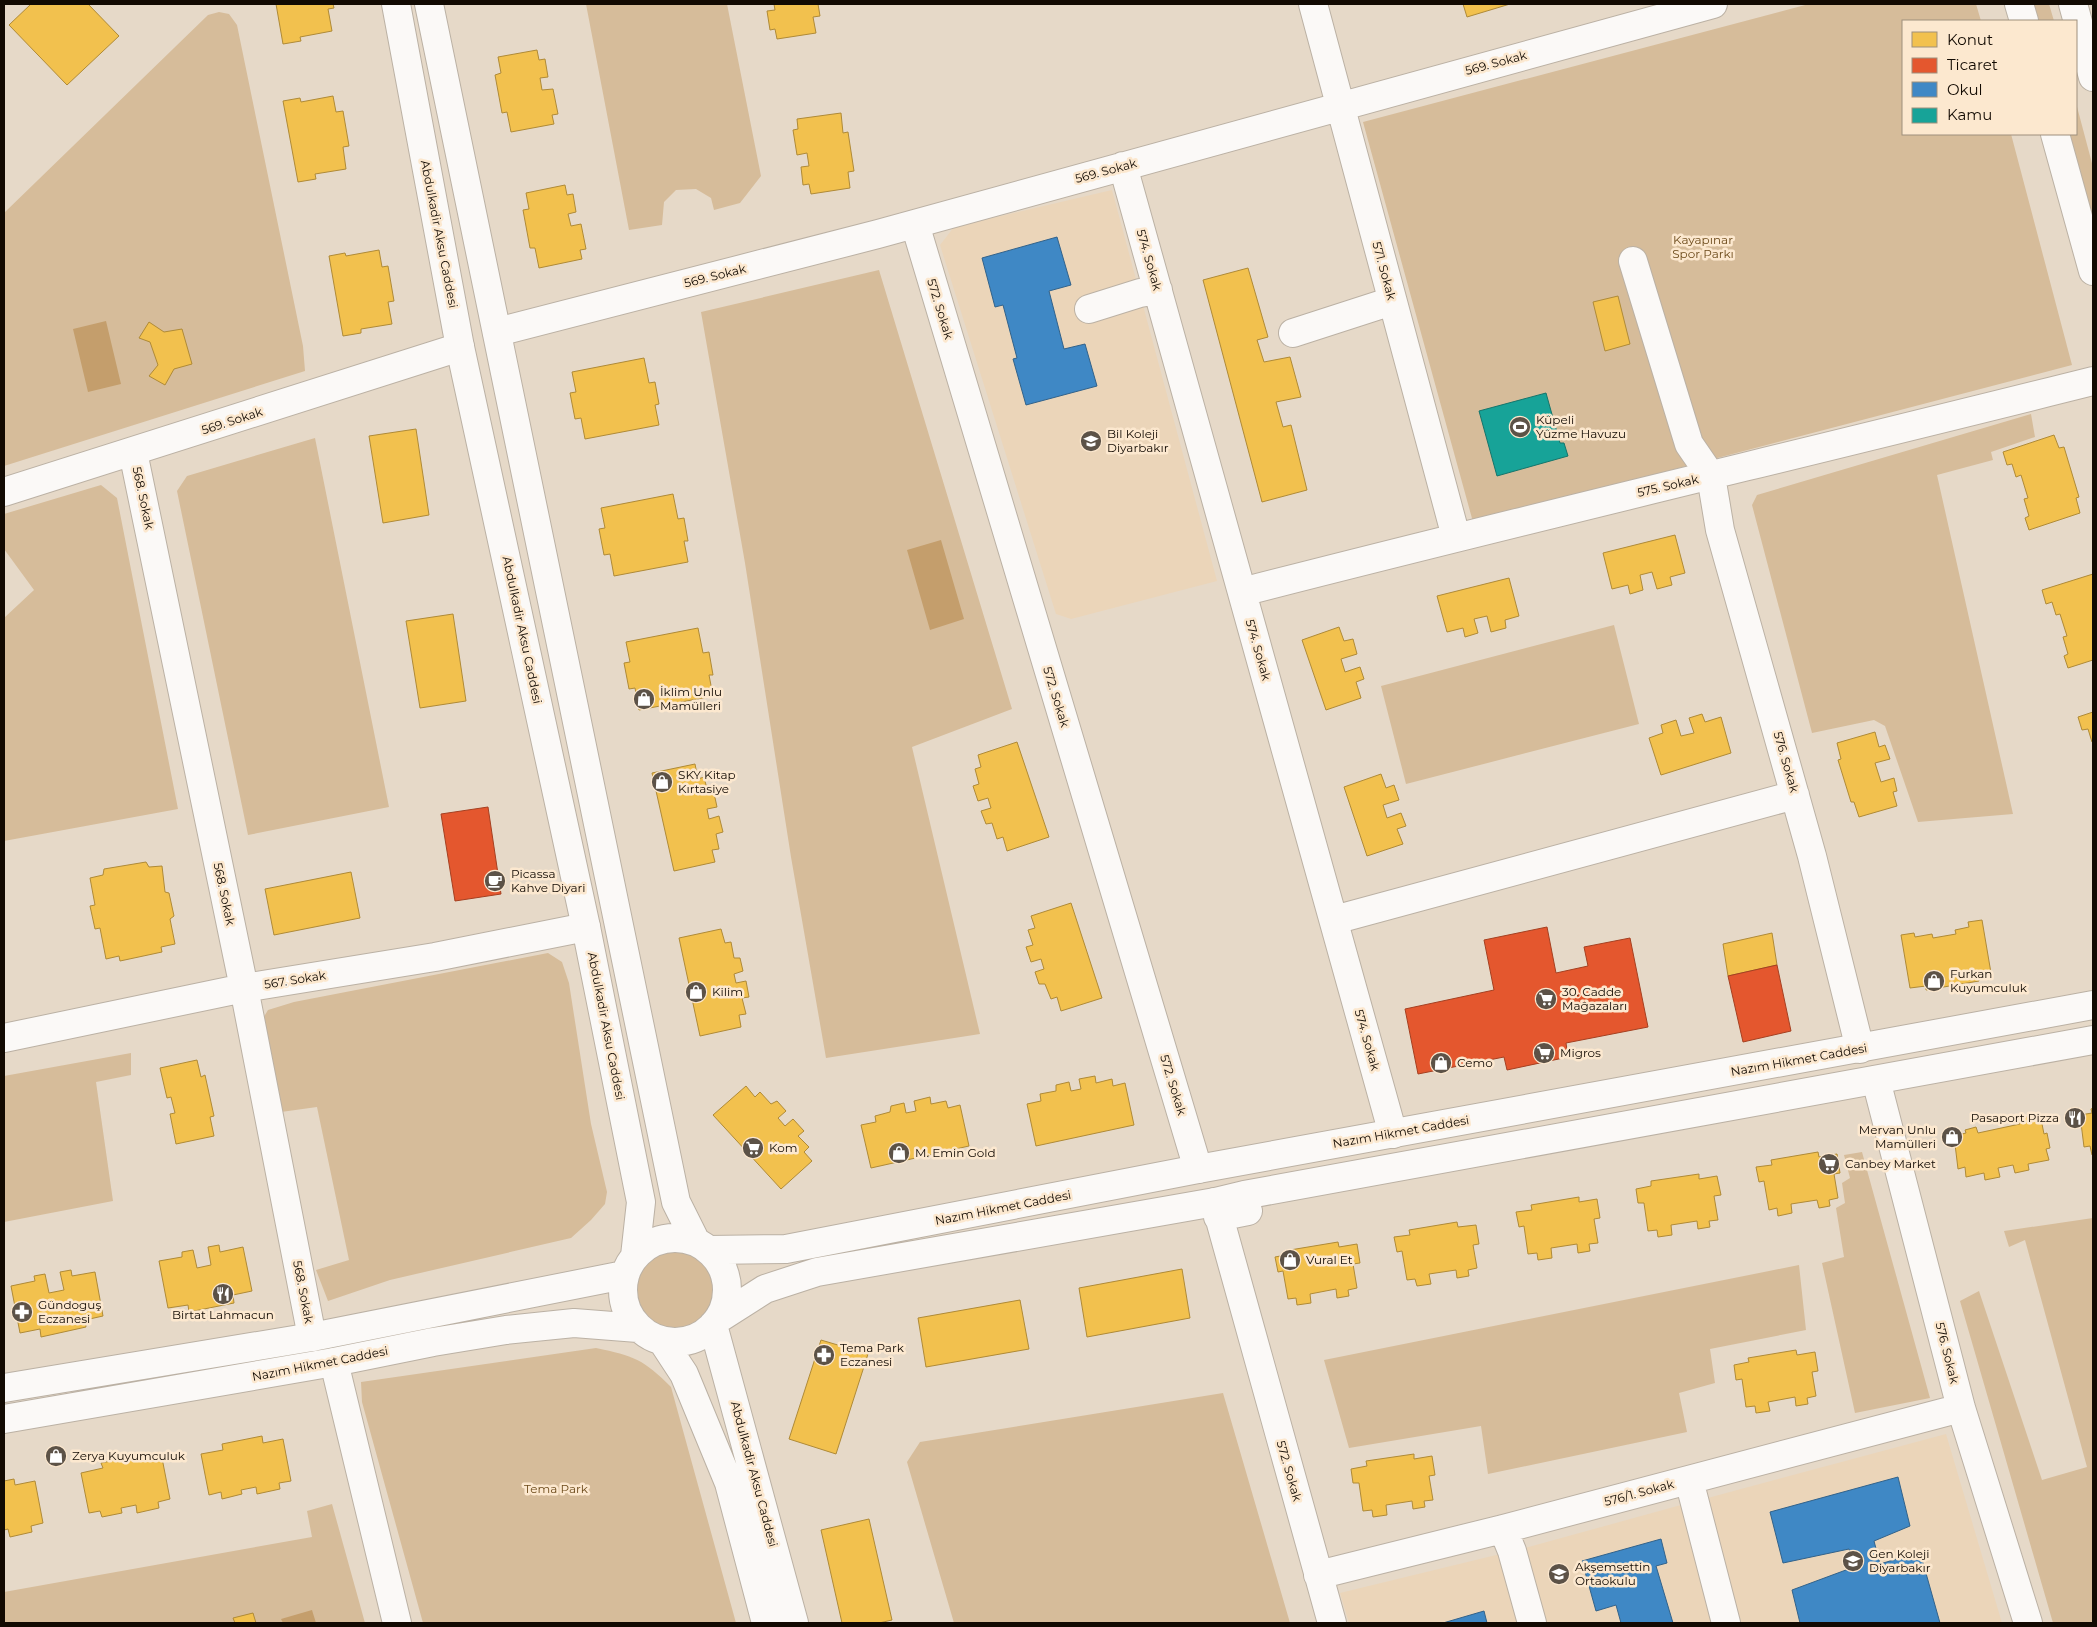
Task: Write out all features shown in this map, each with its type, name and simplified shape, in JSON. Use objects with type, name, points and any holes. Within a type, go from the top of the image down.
[{"type":"street","name":"Abdulkadir Aksu Caddesi","points":[[396,4],[460,347],[586,927],[641,1202],[630,1265]]},
{"type":"street","points":[[429,4],[676,1202],[702,1246],[718,1261],[725,1275],[727,1290],[725,1305],[716,1322]]},
{"type":"street","name":"571. Sokak","points":[[1313,4],[1456,537]]},
{"type":"street","name":"569. Sokak","points":[[497,332],[915,224],[1713,4]]},
{"type":"street","points":[[2019,4],[2024,20]]},
{"type":"street","points":[[2073,4],[2093,77]]},
{"type":"street","points":[[2055,135],[2093,270]]},
{"type":"street","name":"574. Sokak","points":[[1123,166],[1393,1134]]},
{"type":"street","name":"572. Sokak","points":[[915,224],[1198,1169]]},
{"type":"street","points":[[1633,261],[1689,444],[1711,476]]},
{"type":"street","points":[[1089,309],[1140,293],[1158,290]]},
{"type":"street","points":[[1293,333],[1392,301]]},
{"type":"street","name":"569. Sokak","points":[[4,492],[460,347]]},
{"type":"street","name":"575. Sokak","points":[[1242,592],[1456,537],[2093,381]]},
{"type":"street","name":"568. Sokak","points":[[133,452],[244,988],[312,1337]]},
{"type":"street","name":"576. Sokak","points":[[1711,476],[1720,530],[1795,795],[1860,1049]]},
{"type":"street","points":[[1334,920],[1795,795]]},
{"type":"street","name":"567. Sokak","points":[[4,1038],[244,988],[434,957],[586,927]]},
{"type":"street","name":"Nazım Hikmet Caddesi","points":[[702,1246],[786,1249],[1198,1169],[2093,1005]]},
{"type":"street","points":[[663,1342],[682,1342],[699,1337],[716,1322],[765,1288],[817,1272],[1217,1209],[1876,1080],[2093,1040]]},
{"type":"street","name":"576. Sokak","points":[[1876,1080],[1961,1408],[2028,1623]]},
{"type":"street","points":[[1217,1209],[1248,1211]]},
{"type":"street","name":"572. Sokak","points":[[1217,1209],[1332,1623]]},
{"type":"street","points":[[702,1246],[680,1238],[663,1239],[648,1245],[630,1265],[622,1294],[626,1313],[638,1328],[663,1342],[684,1374],[729,1483],[766,1623]]},
{"type":"street","points":[[4,1388],[312,1337],[630,1265]]},
{"type":"street","name":"Abdulkadir Aksu Caddesi","points":[[716,1322],[794,1623]]},
{"type":"street","name":"Nazım Hikmet Caddesi","points":[[4,1419],[515,1329],[574,1323],[638,1328]]},
{"type":"street","points":[[334,1362],[397,1623]]},
{"type":"street","name":"576/1. Sokak","points":[[1318,1575],[1503,1529],[1961,1408]]},
{"type":"street","points":[[1689,1480],[1726,1623]]},
{"type":"street","points":[[1503,1529],[1512,1551],[1532,1623]]},
{"type":"shaded area","name":"Bil Koleji Diyarbakır","points":[[1112,190],[1217,581],[1071,619],[1056,614],[940,245],[954,227]]},
{"type":"shaded area","points":[[106,321],[121,384],[88,392],[73,329]]},
{"type":"shaded area","points":[[941,540],[964,619],[930,630],[907,550]]},
{"type":"shaded area","name":"Gen Koleji Diyarbakır","points":[[1946,1434],[2002,1623],[1740,1623],[1704,1499]]},
{"type":"shaded area","name":"Akşemsettin Ortaokulu","points":[[1681,1505],[1711,1623],[1349,1623],[1340,1593],[1525,1548]]},
{"type":"shaded area","points":[[312,1610],[316,1623],[283,1623],[281,1619]]},
{"type":"green space","points":[[586,4],[727,4],[761,176],[740,203],[714,210],[711,198],[696,189],[676,190],[664,202],[662,225],[629,230]]},
{"type":"green space","name":"Kayapınar Spor Parkı","points":[[1809,4],[1976,4],[1981,20],[1902,20],[1902,135],[2011,135],[2072,365],[1473,522],[1363,122]]},
{"type":"green space","points":[[2031,4],[2049,4],[2054,20],[2036,20]]},
{"type":"green space","points":[[219,12],[229,14],[237,25],[303,346],[305,371],[4,466],[4,213],[208,15]]},
{"type":"green space","points":[[2077,107],[2093,167],[2093,227],[2067,135],[2077,135]]},
{"type":"green space","points":[[879,270],[1012,709],[912,747],[980,1034],[826,1058],[791,857],[745,563],[701,312]]},
{"type":"green space","points":[[2031,414],[2035,437],[1991,452],[1993,460],[1937,475],[2013,814],[1918,822],[1885,726],[1874,720],[1812,733],[1752,505],[1757,495]]},
{"type":"green space","points":[[315,438],[389,807],[248,835],[177,491],[187,476]]},
{"type":"green space","points":[[101,485],[117,498],[178,809],[4,841],[4,618],[34,590],[4,549],[4,514]]},
{"type":"green space","points":[[1614,625],[1639,724],[1406,784],[1381,686]]},
{"type":"green space","points":[[548,953],[562,962],[569,983],[591,1124],[607,1192],[605,1204],[571,1238],[390,1280],[328,1301],[316,1270],[349,1260],[317,1107],[281,1112],[262,1020],[268,1010],[294,1002]]},
{"type":"green space","points":[[131,1053],[131,1075],[96,1082],[113,1201],[4,1222],[4,1076]]},
{"type":"green space","points":[[1862,1152],[1930,1398],[1855,1413],[1822,1263],[1844,1257],[1836,1208],[1845,1203],[1842,1183],[1850,1178],[1844,1155]]},
{"type":"green space","points":[[2093,1218],[2093,1623],[2053,1623],[1960,1301],[1979,1291],[2042,1480],[2087,1467],[2025,1240],[2009,1247],[2004,1231]]},
{"type":"green space","points":[[665,1250],[681,1250],[696,1257],[707,1268],[714,1283],[711,1307],[702,1320],[681,1332],[665,1332],[650,1325],[639,1314],[632,1299],[632,1283],[639,1268],[650,1257]]},
{"type":"green space","points":[[1799,1265],[1806,1330],[1710,1349],[1715,1383],[1679,1393],[1687,1432],[1488,1474],[1481,1426],[1349,1448],[1324,1360]]},
{"type":"green space","name":"Tema Park","points":[[596,1348],[629,1356],[645,1364],[671,1387],[736,1623],[423,1623],[362,1402],[361,1382]]},
{"type":"green space","points":[[1223,1393],[1290,1623],[954,1623],[907,1462],[920,1442]]},
{"type":"green space","points":[[332,1504],[365,1623],[4,1623],[4,1592],[312,1537],[307,1511]]},
{"type":"building: Konut","points":[[31,4],[88,4],[119,36],[67,85],[9,25]]},
{"type":"building: Konut","points":[[276,4],[333,4],[334,8],[328,9],[332,31],[300,37],[301,41],[283,44]]},
{"type":"building: Konut","points":[[774,4],[818,4],[820,16],[813,17],[816,33],[777,39],[775,29],[770,30],[767,11],[775,10]]},
{"type":"building: Konut","points":[[1463,4],[1510,4],[1467,17]]},
{"type":"building: Konut","points":[[537,50],[539,60],[545,59],[548,77],[540,78],[542,90],[553,89],[558,114],[552,115],[554,124],[511,132],[507,112],[502,113],[495,75],[501,73],[498,57]]},
{"type":"building: Konut","points":[[333,96],[336,112],[343,111],[349,146],[343,147],[346,169],[315,174],[316,179],[298,182],[283,101],[300,98],[301,102]]},
{"type":"building: Konut","points":[[841,113],[843,133],[848,132],[854,171],[848,172],[850,188],[811,194],[809,184],[803,185],[801,167],[809,166],[807,153],[797,155],[793,130],[798,129],[797,119]]},
{"type":"building: Konut","points":[[565,185],[567,195],[573,194],[576,212],[568,214],[571,226],[581,224],[586,249],[580,250],[582,259],[539,268],[535,248],[530,248],[523,210],[529,209],[526,193]]},
{"type":"building: Konut","points":[[379,250],[382,267],[388,266],[394,301],[388,302],[392,324],[361,329],[361,333],[343,336],[329,256],[345,253],[346,256]]},
{"type":"building: Konut","points":[[1248,268],[1268,337],[1257,340],[1264,362],[1290,357],[1301,397],[1276,402],[1283,427],[1291,425],[1307,490],[1262,502],[1203,280]]},
{"type":"building: Konut","points":[[1618,296],[1630,344],[1605,351],[1593,302]]},
{"type":"building: Konut","points":[[149,322],[164,332],[182,329],[192,364],[174,369],[165,385],[149,376],[158,365],[150,342],[139,338]]},
{"type":"building: Konut","points":[[644,358],[649,383],[655,382],[659,404],[655,405],[659,425],[585,439],[581,418],[575,419],[570,393],[576,392],[572,372]]},
{"type":"building: Konut","points":[[416,429],[429,515],[383,523],[369,436]]},
{"type":"building: Konut","points":[[2054,435],[2059,448],[2064,447],[2079,497],[2076,498],[2080,513],[2029,530],[2025,518],[2029,516],[2024,499],[2028,498],[2021,475],[2016,477],[2012,464],[2007,465],[2003,452]]},
{"type":"building: Konut","points":[[673,494],[678,519],[684,518],[688,541],[684,541],[688,562],[614,576],[610,554],[604,555],[599,529],[605,528],[601,508]]},
{"type":"building: Konut","points":[[1675,535],[1685,573],[1670,577],[1672,585],[1657,589],[1652,572],[1640,575],[1643,590],[1630,594],[1628,585],[1612,589],[1603,553]]},
{"type":"building: Konut","points":[[2093,574],[2093,660],[2068,668],[2064,656],[2068,654],[2063,637],[2067,636],[2060,614],[2056,615],[2052,602],[2046,604],[2042,590]]},
{"type":"building: Konut","points":[[1509,578],[1519,616],[1505,620],[1506,628],[1491,632],[1487,616],[1474,619],[1478,633],[1465,637],[1463,628],[1447,632],[1437,596]]},
{"type":"building: Konut","points":[[453,614],[466,701],[420,708],[406,621]]},
{"type":"building: Konut","points":[[1339,627],[1344,641],[1353,639],[1357,654],[1341,659],[1345,672],[1360,667],[1364,679],[1356,682],[1361,698],[1326,710],[1302,640]]},
{"type":"building: Konut","points":[[698,628],[703,653],[709,652],[713,675],[709,675],[713,696],[639,710],[635,688],[629,689],[624,663],[630,662],[626,642]]},
{"type":"building: Konut","points":[[2093,712],[2092,742],[2088,729],[2082,730],[2078,717]]},
{"type":"building: Konut","points":[[1702,714],[1705,722],[1721,717],[1731,753],[1661,775],[1649,738],[1663,733],[1661,725],[1676,720],[1681,736],[1694,733],[1689,718]]},
{"type":"building: Konut","points":[[1875,732],[1879,747],[1885,745],[1890,759],[1875,763],[1881,782],[1894,778],[1897,791],[1893,792],[1897,806],[1859,817],[1854,802],[1851,802],[1838,760],[1841,759],[1837,743]]},
{"type":"building: Konut","points":[[1017,742],[1049,837],[1007,851],[1003,837],[997,839],[992,823],[986,824],[981,811],[991,808],[988,798],[978,801],[973,786],[979,784],[975,769],[981,767],[978,755]]},
{"type":"building: Konut","points":[[695,764],[698,779],[704,777],[708,793],[714,793],[717,807],[707,809],[709,819],[719,816],[723,832],[716,834],[719,849],[712,850],[715,862],[674,871],[652,773]]},
{"type":"building: Konut","points":[[1381,774],[1386,788],[1394,785],[1399,800],[1383,805],[1387,818],[1401,813],[1406,826],[1397,829],[1403,844],[1367,856],[1344,787]]},
{"type":"building: Konut","points":[[146,862],[149,867],[162,866],[165,892],[169,893],[174,916],[170,919],[175,944],[161,947],[162,952],[120,961],[119,956],[106,959],[100,928],[95,929],[90,906],[95,905],[90,878],[103,875],[104,869]]},
{"type":"building: Konut","points":[[351,872],[360,918],[274,935],[265,889]]},
{"type":"building: Konut","points":[[1071,903],[1102,998],[1061,1011],[1057,997],[1051,999],[1045,984],[1039,984],[1035,972],[1044,969],[1041,959],[1031,962],[1026,947],[1033,945],[1028,930],[1035,928],[1031,916]]},
{"type":"building: Konut","points":[[1982,920],[1991,973],[1978,975],[1979,981],[1926,990],[1926,986],[1910,988],[1901,935],[1914,933],[1915,937],[1932,934],[1933,938],[1956,934],[1955,930],[1969,927],[1968,922]]},
{"type":"building: Konut","points":[[721,929],[725,943],[731,942],[734,958],[740,958],[743,971],[734,974],[736,983],[746,981],[749,997],[742,998],[746,1014],[739,1015],[741,1027],[700,1036],[679,938]]},
{"type":"building: Konut","points":[[1772,933],[1777,965],[1728,976],[1723,944]]},
{"type":"building: Konut","points":[[197,1060],[201,1077],[205,1075],[214,1116],[210,1117],[214,1136],[176,1144],[170,1114],[175,1113],[171,1097],[167,1098],[160,1068]]},
{"type":"building: Konut","points":[[1095,1076],[1096,1083],[1112,1079],[1113,1086],[1125,1083],[1134,1125],[1036,1146],[1027,1104],[1041,1101],[1040,1094],[1056,1091],[1056,1085],[1069,1082],[1071,1091],[1081,1089],[1079,1079]]},
{"type":"building: Konut","points":[[746,1086],[755,1097],[760,1092],[771,1104],[777,1101],[786,1111],[778,1118],[785,1126],[793,1119],[804,1131],[798,1136],[809,1147],[804,1152],[812,1161],[781,1189],[713,1115]]},
{"type":"building: Konut","points":[[930,1097],[931,1104],[946,1101],[948,1108],[960,1105],[969,1146],[871,1168],[861,1125],[876,1122],[875,1116],[890,1112],[891,1106],[904,1103],[906,1113],[916,1111],[914,1101]]},
{"type":"building: Konut","points":[[2093,1108],[2092,1155],[2090,1146],[2084,1147],[2080,1115],[2092,1113],[2091,1109]]},
{"type":"building: Konut","points":[[2031,1116],[2032,1121],[2041,1119],[2044,1134],[2047,1133],[2050,1148],[2046,1149],[2049,1160],[2028,1164],[2029,1170],[2015,1173],[2013,1165],[1998,1168],[2000,1177],[1985,1180],[1984,1173],[1966,1177],[1965,1167],[1958,1169],[1954,1136],[1966,1133],[1965,1130],[1976,1127],[1978,1133],[2020,1124],[2019,1119]]},
{"type":"building: Konut","points":[[1818,1152],[1819,1157],[1837,1154],[1840,1173],[1834,1174],[1838,1198],[1829,1200],[1830,1206],[1819,1208],[1817,1200],[1791,1204],[1792,1213],[1778,1216],[1777,1208],[1769,1210],[1764,1181],[1759,1182],[1756,1167],[1772,1165],[1771,1160]]},
{"type":"building: Konut","points":[[1699,1174],[1699,1179],[1717,1176],[1721,1195],[1714,1196],[1718,1220],[1709,1221],[1710,1227],[1698,1229],[1697,1221],[1671,1225],[1672,1235],[1658,1237],[1657,1230],[1648,1231],[1644,1203],[1638,1203],[1636,1189],[1651,1186],[1651,1181]]},
{"type":"building: Konut","points":[[1579,1197],[1579,1202],[1597,1199],[1600,1218],[1594,1219],[1598,1243],[1589,1244],[1590,1251],[1578,1253],[1577,1244],[1551,1248],[1552,1258],[1538,1260],[1537,1253],[1528,1254],[1524,1226],[1519,1227],[1516,1212],[1532,1210],[1531,1205]]},
{"type":"building: Konut","points":[[1457,1222],[1458,1227],[1476,1225],[1479,1244],[1473,1245],[1477,1268],[1468,1270],[1469,1276],[1457,1278],[1456,1270],[1429,1274],[1431,1284],[1417,1286],[1415,1279],[1407,1280],[1402,1251],[1397,1252],[1394,1237],[1410,1235],[1409,1230]]},
{"type":"building: Konut","points":[[1338,1242],[1339,1247],[1357,1244],[1360,1263],[1353,1264],[1357,1288],[1348,1290],[1349,1296],[1337,1298],[1336,1289],[1310,1294],[1311,1303],[1297,1305],[1296,1298],[1288,1299],[1283,1271],[1278,1272],[1275,1257],[1291,1254],[1290,1250]]},
{"type":"building: Konut","points":[[219,1245],[220,1252],[243,1247],[252,1291],[233,1295],[234,1303],[189,1312],[188,1305],[168,1308],[159,1261],[182,1257],[182,1252],[193,1250],[197,1268],[211,1265],[208,1247]]},
{"type":"building: Konut","points":[[1182,1269],[1190,1318],[1087,1337],[1079,1288]]},
{"type":"building: Konut","points":[[71,1270],[72,1276],[95,1272],[103,1316],[85,1320],[86,1327],[41,1337],[40,1329],[20,1333],[11,1286],[35,1281],[34,1276],[45,1274],[49,1293],[64,1290],[60,1272]]},
{"type":"building: Konut","points":[[1020,1300],[1029,1349],[926,1367],[918,1318]]},
{"type":"building: Konut","points":[[821,1340],[868,1354],[836,1454],[789,1439]]},
{"type":"building: Konut","points":[[1796,1350],[1797,1355],[1815,1352],[1818,1371],[1812,1372],[1816,1396],[1807,1398],[1808,1404],[1796,1406],[1795,1397],[1768,1402],[1770,1411],[1756,1413],[1755,1406],[1746,1407],[1742,1379],[1736,1380],[1734,1365],[1749,1362],[1748,1358]]},
{"type":"building: Konut","points":[[262,1436],[263,1443],[283,1439],[291,1481],[279,1483],[280,1489],[257,1494],[256,1487],[241,1490],[242,1494],[222,1499],[221,1492],[209,1495],[201,1454],[223,1450],[222,1444]]},
{"type":"building: Konut","points":[[1414,1454],[1414,1459],[1432,1456],[1435,1475],[1429,1476],[1433,1500],[1424,1501],[1425,1507],[1413,1509],[1412,1501],[1386,1505],[1387,1515],[1373,1517],[1372,1510],[1363,1511],[1359,1483],[1353,1483],[1351,1469],[1367,1466],[1366,1461]]},
{"type":"building: Konut","points":[[141,1455],[142,1461],[162,1458],[170,1499],[158,1502],[159,1508],[137,1513],[136,1505],[121,1508],[122,1513],[102,1517],[100,1511],[89,1513],[81,1473],[103,1468],[101,1463]]},
{"type":"building: Konut","points":[[14,1479],[15,1485],[35,1481],[43,1523],[31,1526],[32,1532],[10,1537],[8,1529],[4,1530],[4,1481]]},
{"type":"building: Konut","points":[[869,1519],[892,1620],[879,1623],[842,1623],[821,1530]]},
{"type":"building: Konut","points":[[253,1613],[256,1623],[235,1623],[233,1618]]},
{"type":"building: Ticaret","points":[[488,807],[501,894],[455,901],[441,814]]},
{"type":"building: Ticaret","name":"30. Cadde Mağazaları","points":[[1547,927],[1556,973],[1588,966],[1584,947],[1630,938],[1648,1027],[1566,1043],[1568,1057],[1507,1070],[1504,1057],[1418,1074],[1405,1009],[1494,990],[1484,940]]},
{"type":"building: Ticaret","points":[[1777,965],[1791,1031],[1743,1042],[1728,976]]},
{"type":"building: Okul","points":[[1057,237],[1071,285],[1049,291],[1064,349],[1085,344],[1097,386],[1026,405],[1013,359],[1017,358],[1003,305],[995,307],[982,258]]},
{"type":"building: Okul","points":[[1898,1477],[1910,1526],[1874,1541],[1880,1564],[1920,1552],[1940,1623],[1800,1623],[1792,1590],[1854,1567],[1849,1549],[1783,1563],[1770,1512]]},
{"type":"building: Okul","points":[[1661,1539],[1667,1563],[1656,1566],[1673,1623],[1621,1623],[1616,1605],[1596,1611],[1582,1561]]},
{"type":"building: Okul","points":[[1484,1611],[1487,1623],[1443,1623]]},
{"type":"building: Kamu","name":"Küpeli Yüzme Havuzu","points":[[1546,393],[1560,443],[1564,443],[1568,456],[1497,476],[1479,411]]},
{"type":"place","name":"Küpeli Yüzme Havuzu","points":[[1520,427]]},
{"type":"place","name":"Bil Koleji Diyarbakır","points":[[1091,441]]},
{"type":"place","name":"İklim Unlu Mamülleri","points":[[644,699]]},
{"type":"place","name":"SKY Kitap Kırtasiye","points":[[662,782]]},
{"type":"place","name":"Picassa Kahve Diyari","points":[[495,881]]},
{"type":"place","name":"Furkan Kuyumculuk","points":[[1934,981]]},
{"type":"place","name":"Kilim","points":[[696,992]]},
{"type":"place","name":"30. Cadde Mağazaları","points":[[1546,999]]},
{"type":"place","name":"Migros","points":[[1544,1053]]},
{"type":"place","name":"Cemo","points":[[1441,1063]]},
{"type":"place","name":"Pasaport Pizza","points":[[2075,1118]]},
{"type":"place","name":"Mervan Unlu Mamülleri","points":[[1952,1137]]},
{"type":"place","name":"Kom","points":[[753,1148]]},
{"type":"place","name":"M. Emin Gold","points":[[899,1153]]},
{"type":"place","name":"Canbey Market","points":[[1829,1164]]},
{"type":"place","name":"Vural Et","points":[[1290,1260]]},
{"type":"place","name":"Birtat Lahmacun","points":[[223,1294]]},
{"type":"place","name":"Gündoguş Eczanesi","points":[[22,1312]]},
{"type":"place","name":"Tema Park Eczanesi","points":[[824,1355]]},
{"type":"place","name":"Zerya Kuyumculuk","points":[[56,1456]]},
{"type":"place","name":"Gen Koleji Diyarbakır","points":[[1853,1561]]},
{"type":"place","name":"Akşemsettin Ortaokulu","points":[[1559,1574]]}]
